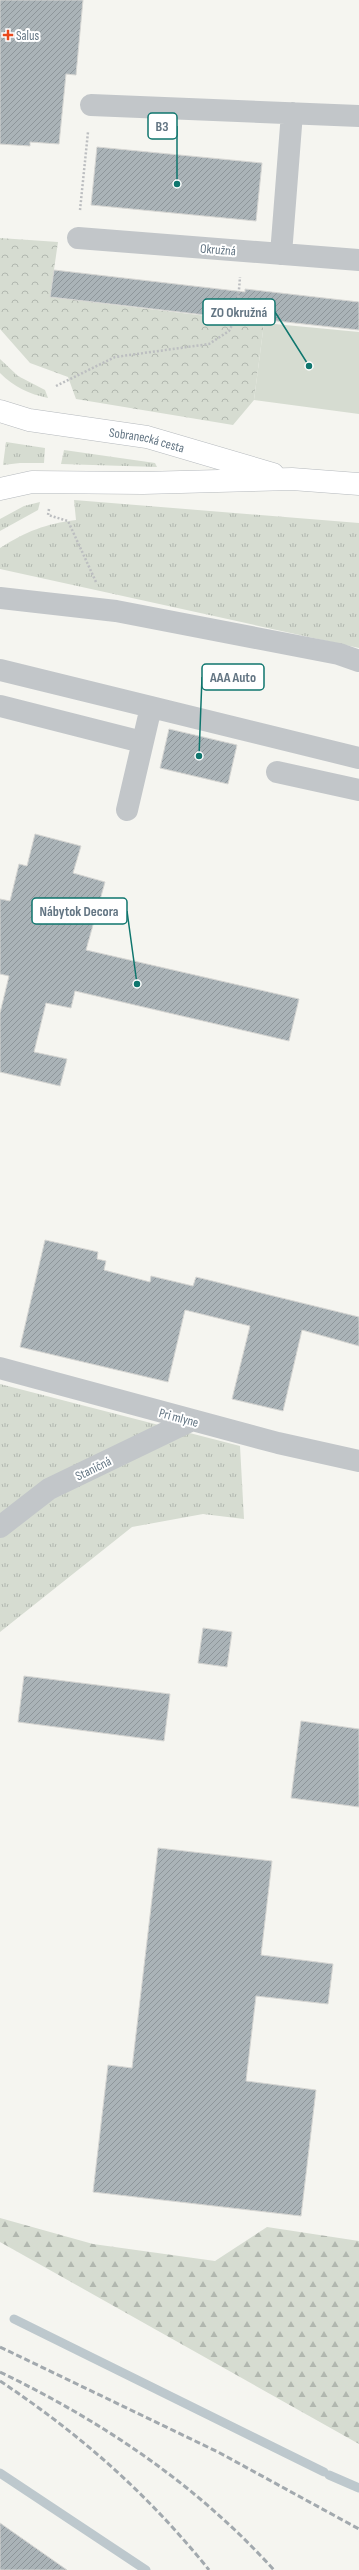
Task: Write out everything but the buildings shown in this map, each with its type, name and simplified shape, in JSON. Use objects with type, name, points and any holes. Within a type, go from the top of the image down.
[{"type":"main road","name":"Sobranecká cesta","points":[[0,411],[29,420],[147,436],[292,479]]},
{"type":"main road","name":"Sobranecká cesta","points":[[0,489],[32,482],[143,483],[292,479],[359,484]]},
{"type":"street","points":[[91,105],[292,112],[359,116]]},
{"type":"street","points":[[281,254],[292,112]]},
{"type":"street","name":"Okružná","points":[[78,238],[359,260]]},
{"type":"street","points":[[0,598],[110,610],[316,649],[359,661]]},
{"type":"street","points":[[0,670],[359,758]]},
{"type":"street","points":[[0,706],[142,742]]},
{"type":"street","points":[[127,810],[151,707]]},
{"type":"street","points":[[277,772],[359,790]]},
{"type":"street","name":"Pri mlyne","points":[[0,1368],[192,1420],[359,1461]]},
{"type":"street","name":"Staničná","points":[[0,1527],[49,1489],[192,1420]]},
{"type":"path","points":[[78,238],[91,105]]},
{"type":"path","points":[[56,386],[114,357],[209,344],[229,332],[237,315],[243,251]]},
{"type":"path","points":[[48,515],[68,521],[110,610]]},
{"type":"green space","points":[[0,238],[58,242],[50,297],[264,323],[254,400],[233,425],[76,399],[68,377],[30,363],[0,329]]},
{"type":"green space","points":[[264,323],[359,332],[359,414],[254,400]]},
{"type":"green space","points":[[0,359],[18,376],[45,390],[48,398],[22,389],[5,378],[0,373]]},
{"type":"green space","points":[[6,442],[45,448],[44,463],[3,465]]},
{"type":"green space","points":[[64,450],[155,463],[157,467],[61,464]]},
{"type":"green space","points":[[74,500],[359,523],[359,648],[0,569],[0,548],[36,529],[76,520]]},
{"type":"green space","points":[[40,502],[38,510],[0,531],[0,519],[24,506]]},
{"type":"green space","points":[[0,1384],[240,1446],[244,1519],[203,1514],[132,1527],[0,1632]]},
{"type":"green space","points":[[0,2218],[93,2244],[215,2261],[267,2227],[359,2241],[359,2444],[0,2242]]},
{"type":"waterway","points":[[14,2319],[324,2472]]},
{"type":"waterway","points":[[0,2473],[146,2570]]},
{"type":"waterway","points":[[329,2475],[359,2488]]},
{"type":"railway","points":[[0,2347],[218,2452],[359,2529]]},
{"type":"railway","points":[[0,2372],[75,2412],[146,2458],[213,2510],[274,2570]]},
{"type":"railway","points":[[0,2381],[58,2422],[112,2467],[162,2516],[209,2570]]},
{"type":"place","name":"Salus","points":[[8,35]]},
{"type":"place","name":"B3","points":[[177,184]]},
{"type":"place","name":"ZO Okružná","points":[[309,366]]},
{"type":"place","name":"AAA Auto","points":[[199,756]]},
{"type":"place","name":"Nábytok Decora","points":[[137,984]]}]
